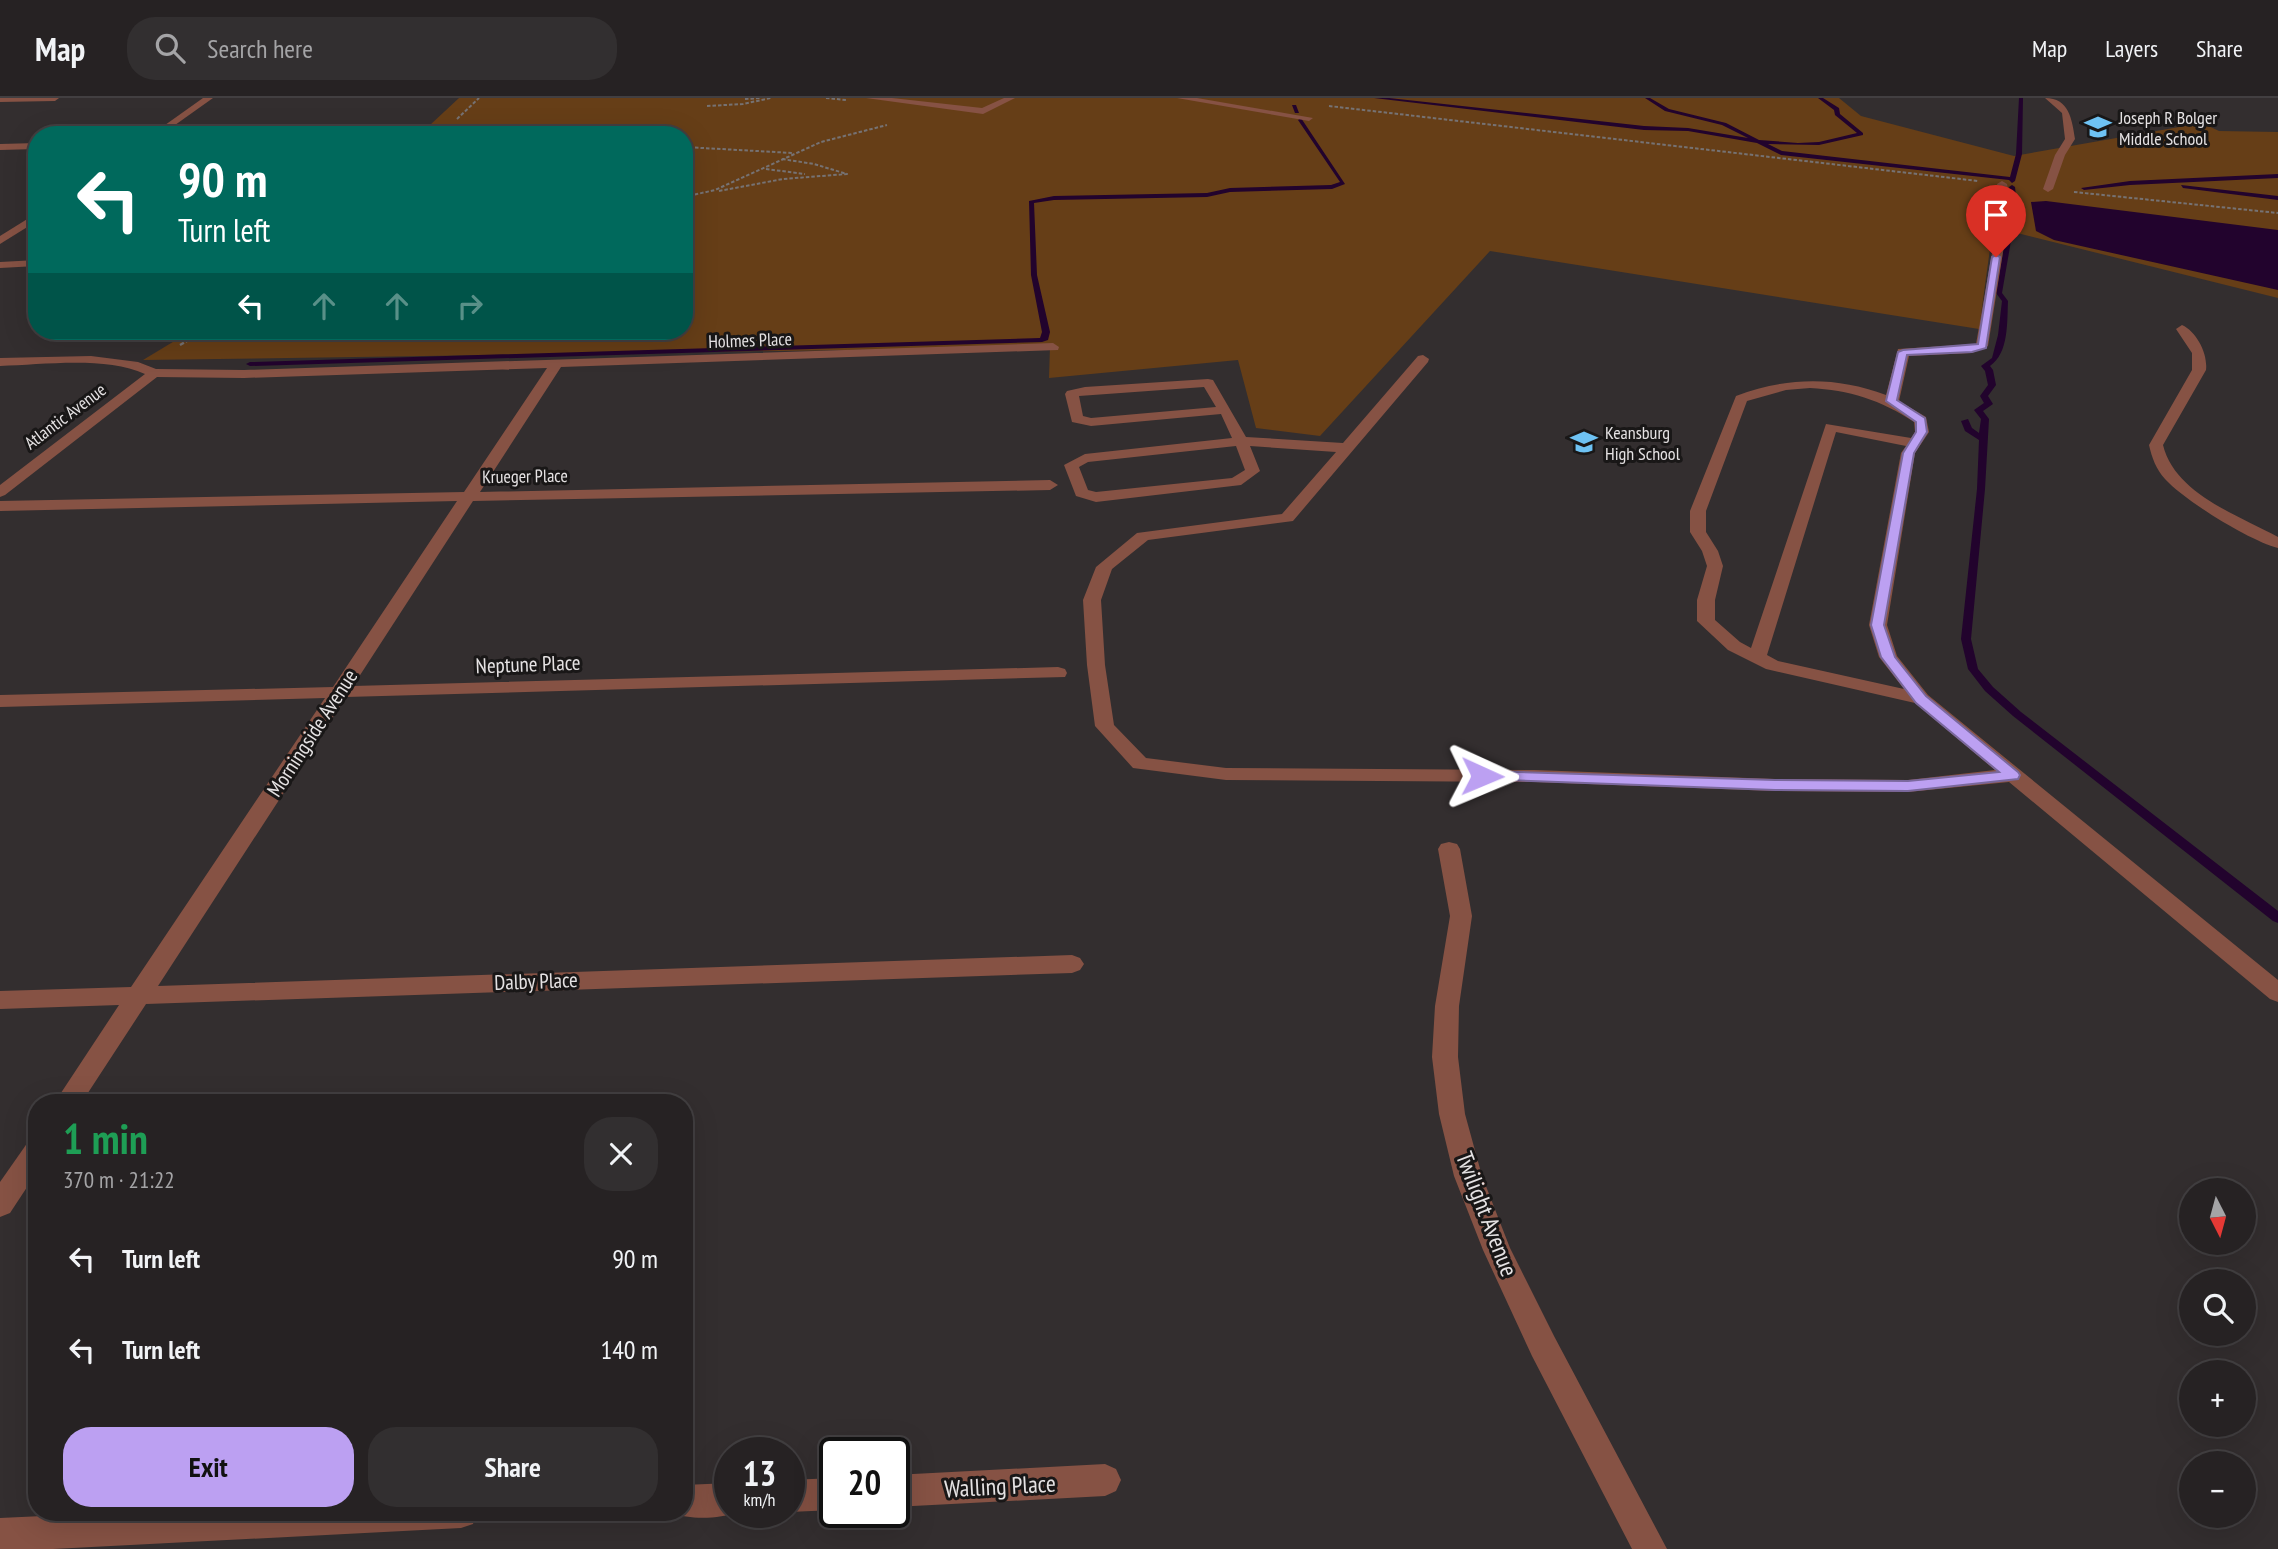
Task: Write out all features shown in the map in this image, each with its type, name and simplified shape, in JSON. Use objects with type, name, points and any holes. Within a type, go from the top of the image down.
[{"type":"street","points":[[0,99],[55,98]]},
{"type":"street","points":[[168,126],[209,98]]},
{"type":"street","points":[[870,98],[983,111],[1011,98]]},
{"type":"street","points":[[1181,98],[1309,118]]},
{"type":"street","points":[[2048,189],[2060,155],[2070,139],[2066,112],[2049,98]]},
{"type":"street","points":[[0,147],[28,146]]},
{"type":"street","points":[[1892,401],[1903,352],[1972,349],[1982,346],[2006,202],[2002,184]]},
{"type":"street","points":[[0,241],[28,222]]},
{"type":"street","points":[[0,265],[28,263]]},
{"type":"street","points":[[2182,329],[2197,349],[2201,363],[2155,445],[2161,468],[2186,491],[2278,543]]},
{"type":"street","name":"Holmes Place","points":[[0,362],[91,360],[138,366],[154,373],[243,374],[1053,347]]},
{"type":"street","points":[[1423,359],[1287,518],[1143,536],[1104,567],[1092,600],[1096,665],[1105,726],[1140,764],[1226,774],[1535,776],[1775,785],[1908,786],[2013,775]]},
{"type":"street","name":"Morningside Avenue","points":[[73,1094],[557,363]]},
{"type":"street","name":"Atlantic Avenue","points":[[0,492],[154,373]]},
{"type":"street","points":[[1224,410],[1091,422],[1077,419],[1073,394],[1208,383],[1224,410],[1242,441],[1253,471],[1236,482],[1096,496],[1080,492],[1070,465],[1085,458],[1107,454],[1242,441],[1346,447]]},
{"type":"street","points":[[1921,699],[1772,665],[1734,646],[1706,621],[1706,600],[1715,566],[1710,551],[1698,532],[1698,512],[1741,399],[1760,390],[1810,384],[1846,388],[1892,401],[1921,421],[1922,432],[1908,453],[1878,625],[1888,657],[1921,699],[2278,993]]},
{"type":"street","points":[[1757,657],[1831,427],[1915,443]]},
{"type":"street","name":"Krueger Place","points":[[0,506],[1050,485]]},
{"type":"street","name":"Neptune Place","points":[[0,701],[1058,673]]},
{"type":"street","name":"Twilight Avenue","points":[[1449,849],[1461,916],[1447,1006],[1445,1057],[1452,1114],[1468,1176],[1497,1250],[1543,1346],[1650,1549]]},
{"type":"street","name":"Dalby Place","points":[[0,1000],[1072,964]]},
{"type":"street","points":[[0,1205],[28,1163]]},
{"type":"street","name":"Walling Place","points":[[910,1490],[1105,1480]]},
{"type":"street","points":[[693,1501],[714,1500]]},
{"type":"street","points":[[0,1535],[281,1521]]},
{"type":"path","points":[[452,125],[480,98]]},
{"type":"path","points":[[745,99],[770,98]]},
{"type":"path","points":[[707,106],[743,104],[770,98]]},
{"type":"path","points":[[1327,106],[2002,184]]},
{"type":"path","points":[[694,195],[766,169],[821,142],[893,124]]},
{"type":"path","points":[[693,147],[794,153]]},
{"type":"path","points":[[694,195],[783,178],[847,174],[814,164],[782,159]]},
{"type":"path","points":[[766,169],[813,176]]},
{"type":"path","points":[[2048,189],[2278,213]]},
{"type":"shaded area","points":[[459,98],[1839,98],[1861,116],[2014,156],[2202,123],[2219,131],[2278,132],[2278,298],[1993,227],[1979,329],[1490,251],[1320,436],[1256,428],[1238,360],[1049,378],[1050,347],[143,360],[176,340],[693,340],[693,126],[430,125]]},
{"type":"shaded area","points":[[2046,201],[2278,230],[2278,290],[2054,240],[2036,231],[2031,202]]},
{"type":"waterway","points":[[1376,98],[1644,128],[1688,129],[1758,141]]},
{"type":"waterway","points":[[1647,98],[1667,110],[1724,124],[1758,141]]},
{"type":"waterway","points":[[1758,141],[1819,144],[1861,134],[1837,114],[1837,109],[1820,98]]},
{"type":"waterway","points":[[2012,181],[2019,154],[2021,98]]},
{"type":"waterway","points":[[1294,106],[1297,112]]},
{"type":"waterway","points":[[250,364],[1042,340],[1046,332],[1034,275],[1031,202],[1054,198],[1207,195],[1230,190],[1332,187],[1343,183],[1301,120]]},
{"type":"waterway","points":[[1758,141],[1781,153],[2012,179]]},
{"type":"waterway","points":[[2084,188],[2130,183],[2278,176]]},
{"type":"waterway","points":[[2183,186],[2278,198]]},
{"type":"waterway","points":[[1983,439],[1985,419],[1978,410],[1989,404],[1984,396],[1992,385],[1989,370],[1985,366],[1995,359],[2002,335],[2005,301],[1999,293],[2014,206],[2012,187]]},
{"type":"waterway","points":[[1965,421],[1968,429],[1983,439]]},
{"type":"waterway","points":[[1983,439],[1981,489],[1966,639],[1973,669],[1989,689],[2017,714],[2278,918]]},
{"type":"place","name":"Joseph R Bolger Middle School","points":[[2098,127]]},
{"type":"place","name":"Keansburg High School","points":[[1584,442]]},
{"type":"route","points":[[1482,776],[1775,785],[1908,786],[2013,775],[1921,699],[1888,657],[1878,625],[1908,453],[1922,432],[1921,421],[1892,401],[1903,352],[1972,349],[1982,346],[1996,257]]}]
